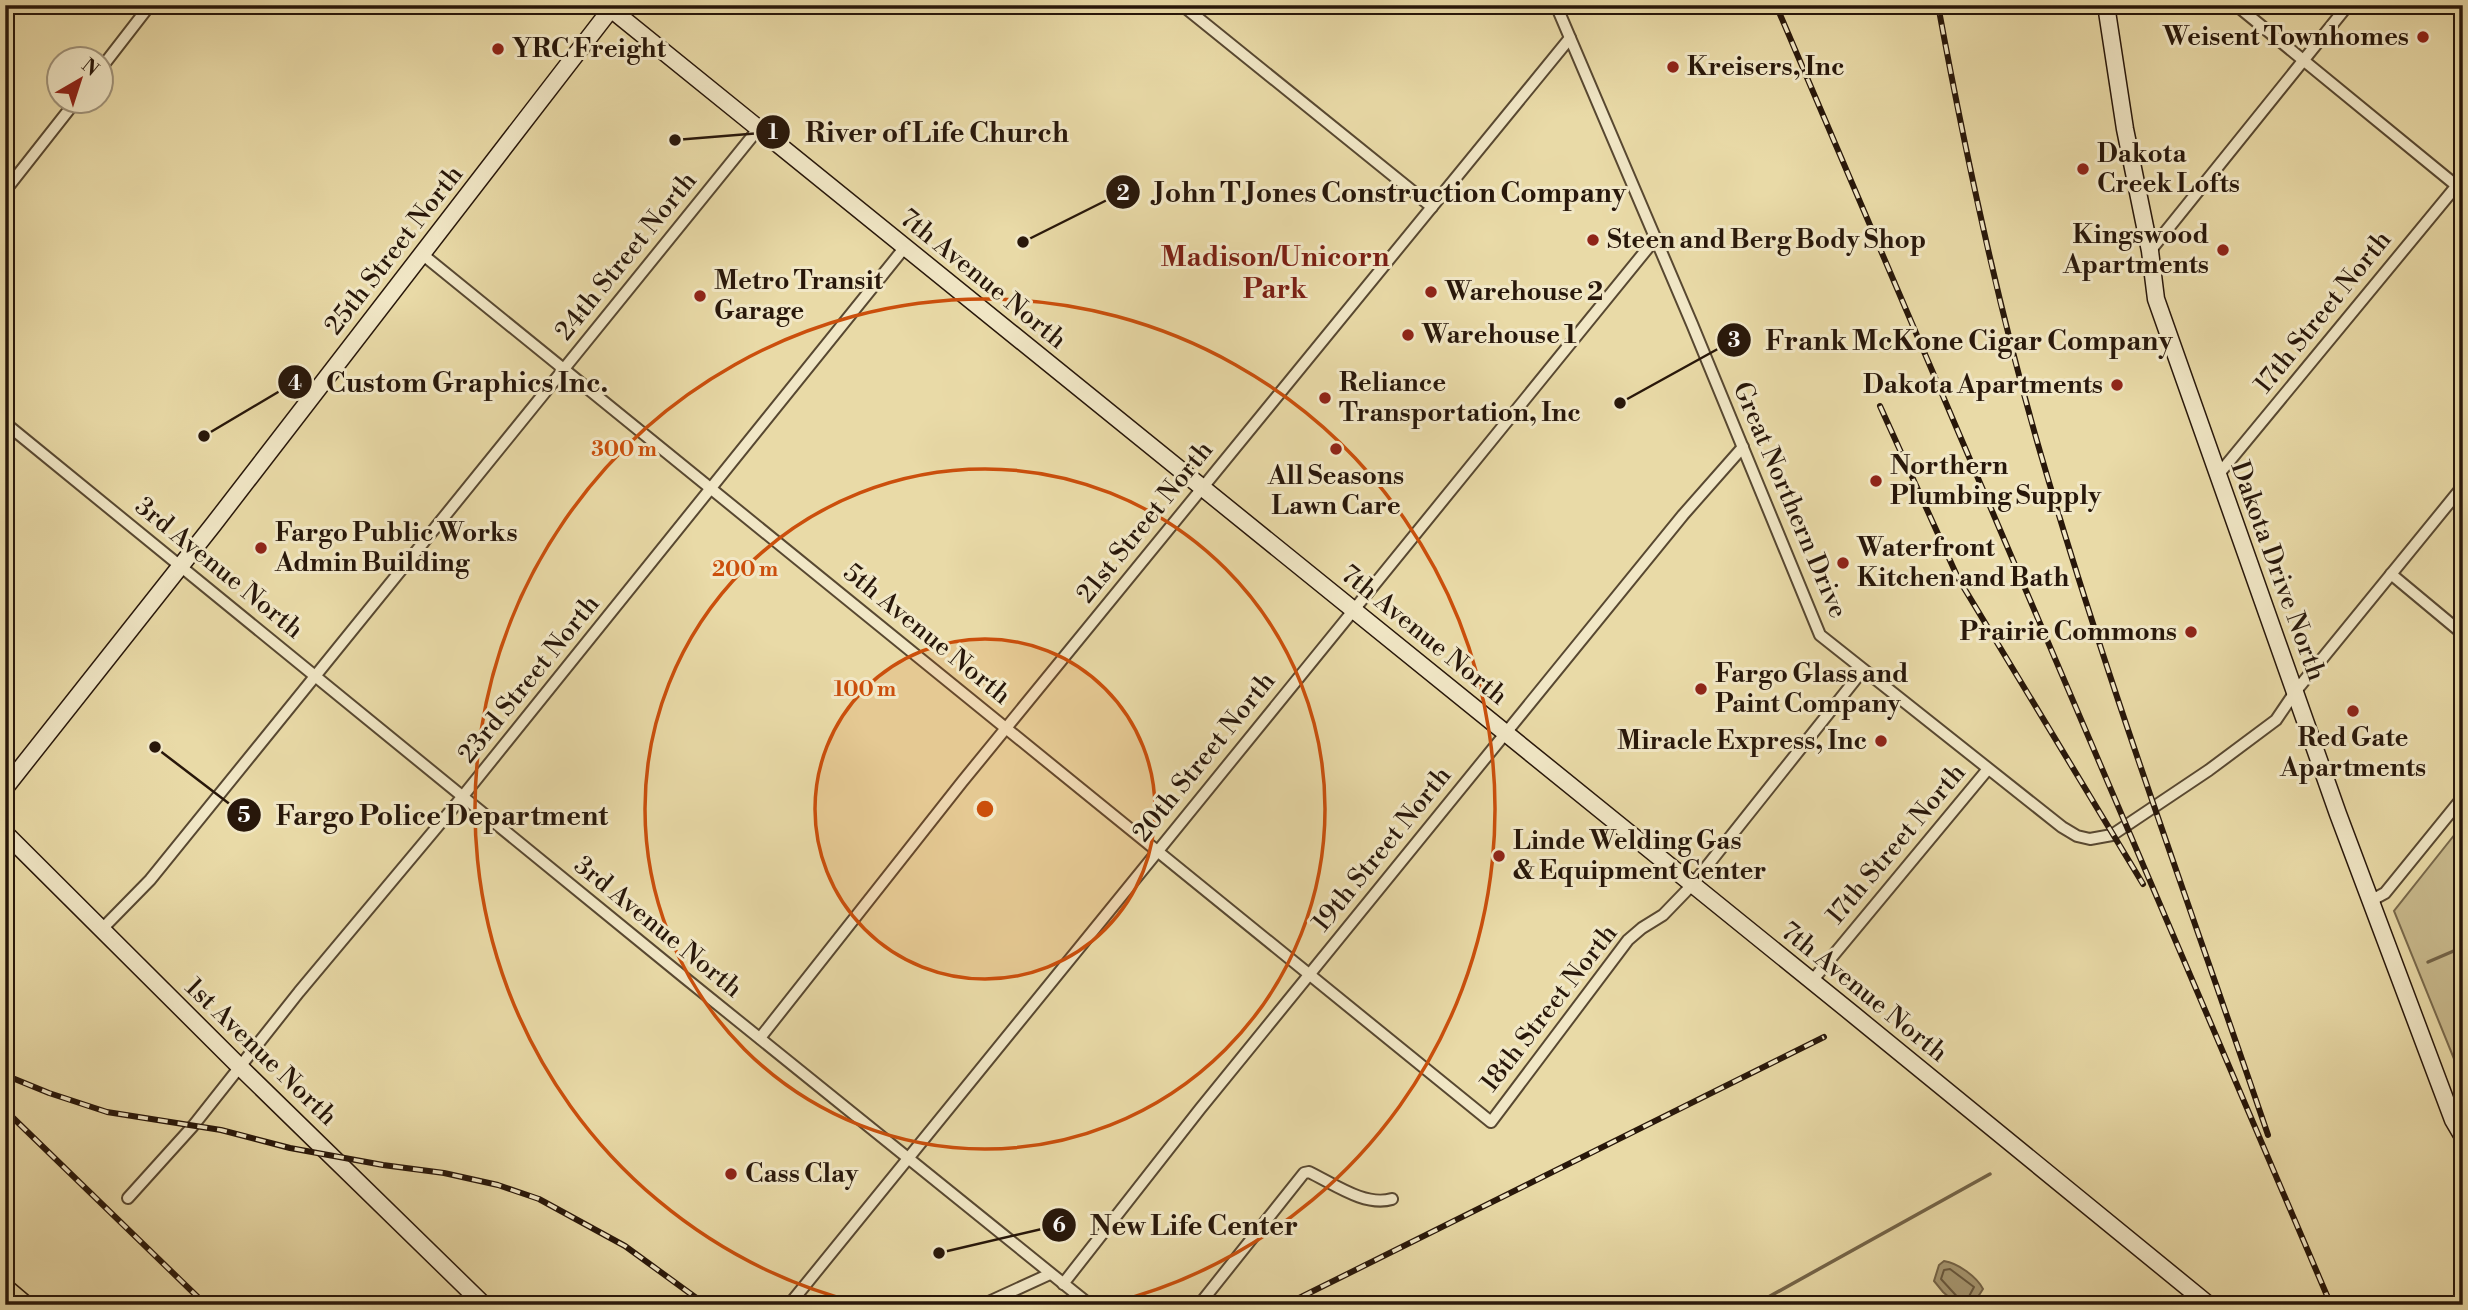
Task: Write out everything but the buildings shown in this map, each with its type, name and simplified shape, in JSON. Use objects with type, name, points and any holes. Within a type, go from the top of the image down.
[{"type":"main road","name":"Dakota Drive North","points":[[2106,5],[2125,129],[2151,251],[2156,299],[2295,692],[2454,1120],[2463,1137]]},
{"type":"main road","name":"7th Avenue North","points":[[610,7],[2209,1305]]},
{"type":"main road","name":"25th Street North","points":[[5,788],[181,566],[610,7]]},
{"type":"main road","name":"1st Avenue North","points":[[5,833],[484,1305]]},
{"type":"main road","points":[[5,1288],[25,1305]]},
{"type":"street","points":[[116,49],[150,5]]},
{"type":"street","points":[[1182,5],[1432,206]]},
{"type":"street","name":"Great Northern Drive","points":[[1556,5],[1656,238],[1820,635],[2062,827],[2077,836],[2090,839],[2112,835],[2155,808],[2276,720],[2295,692]]},
{"type":"street","points":[[2236,5],[2461,185]]},
{"type":"street","points":[[2151,251],[2348,5]]},
{"type":"street","name":"21st Street North","points":[[760,1038],[1006,728],[1570,38]]},
{"type":"street","points":[[5,191],[64,116]]},
{"type":"street","name":"24th Street North","points":[[102,929],[150,880],[759,128]]},
{"type":"street","name":"17th Street North","points":[[2218,475],[2461,185]]},
{"type":"street","name":"20th Street North","points":[[789,1305],[1656,238]]},
{"type":"street","name":"23rd Street North","points":[[128,1198],[193,1126],[239,1066],[463,796],[905,247]]},
{"type":"street","name":"5th Avenue North","points":[[422,254],[1491,1122]]},
{"type":"street","name":"3rd Avenue North","points":[[5,422],[907,1159],[1090,1305]]},
{"type":"street","name":"19th Street North","points":[[1063,1284],[1309,974],[1683,515],[1743,447]]},
{"type":"street","points":[[2295,692],[2463,486]]},
{"type":"street","points":[[2391,574],[2463,634]]},
{"type":"street","name":"18th Street North","points":[[1491,1122],[1628,940],[1662,915],[1692,885],[1863,670]]},
{"type":"street","name":"17th Street North","points":[[1812,981],[1988,769]]},
{"type":"street","points":[[2372,900],[2385,893],[2463,797]]},
{"type":"street","points":[[1199,1305],[1304,1173],[1309,1172],[1368,1200],[1380,1203],[1392,1199]]},
{"type":"street","points":[[982,1305],[1050,1274]]},
{"type":"shaded area","points":[[2463,824],[2463,1081],[2394,911]]},
{"type":"water","points":[[1944,1261],[1972,1275],[1980,1284],[1983,1289],[1974,1303],[1958,1305],[1934,1281],[1939,1265]]},
{"type":"waterway","points":[[2428,962],[2463,947]]},
{"type":"waterway","points":[[1754,1305],[1990,1174]]},
{"type":"railway","points":[[1776,5],[2331,1305]]},
{"type":"railway","points":[[1938,5],[1984,232],[2041,455],[2122,712],[2268,1135]]},
{"type":"railway","points":[[1880,406],[1958,578],[2143,884]]},
{"type":"railway","points":[[1285,1305],[1824,1037]]},
{"type":"railway","points":[[5,1075],[107,1112],[221,1130],[290,1148],[444,1173],[498,1185],[539,1199],[625,1246],[706,1305]]},
{"type":"railway","points":[[5,1110],[206,1305]]},
{"type":"place","name":"Weisent Townhomes","points":[[2423,37]]},
{"type":"place","name":"YRC Freight","points":[[498,49]]},
{"type":"place","name":"Kreisers, Inc","points":[[1673,67]]},
{"type":"place","name":"River of Life Church","points":[[675,140]]},
{"type":"place","name":"Dakota Creek Lofts","points":[[2083,169]]},
{"type":"place","name":"Steen and Berg Body Shop","points":[[1593,240]]},
{"type":"place","name":"John T Jones Construction Company","points":[[1023,242]]},
{"type":"place","name":"Kingswood Apartments","points":[[2223,250]]},
{"type":"place","name":"Warehouse 2","points":[[1431,292]]},
{"type":"place","name":"Metro Transit Garage","points":[[700,296]]},
{"type":"place","name":"Warehouse 1","points":[[1408,335]]},
{"type":"place","name":"Dakota Apartments","points":[[2117,385]]},
{"type":"place","name":"Reliance Transportation, Inc","points":[[1325,398]]},
{"type":"place","name":"Frank McKone Cigar Company","points":[[1620,403]]},
{"type":"place","name":"Custom Graphics Inc.","points":[[204,436]]},
{"type":"place","name":"All Seasons Lawn Care","points":[[1336,449]]},
{"type":"place","name":"Northern Plumbing Supply","points":[[1876,481]]},
{"type":"place","name":"Fargo Public Works Admin Building","points":[[261,548]]},
{"type":"place","name":"Waterfront Kitchen and Bath","points":[[1843,563]]},
{"type":"place","name":"Prairie Commons","points":[[2191,632]]},
{"type":"place","name":"Fargo Glass and Paint Company","points":[[1701,689]]},
{"type":"place","name":"Red Gate Apartments","points":[[2353,711]]},
{"type":"place","name":"Miracle Express, Inc","points":[[1881,741]]},
{"type":"place","name":"Fargo Police Department","points":[[155,747]]},
{"type":"place","name":"Linde Welding Gas & Equipment Center","points":[[1499,856]]},
{"type":"place","name":"Cass Clay","points":[[731,1174]]},
{"type":"place","name":"New Life Center","points":[[939,1253]]},
{"type":"district","name":"Madison/Unicorn Park","points":[[1275,273]]}]
